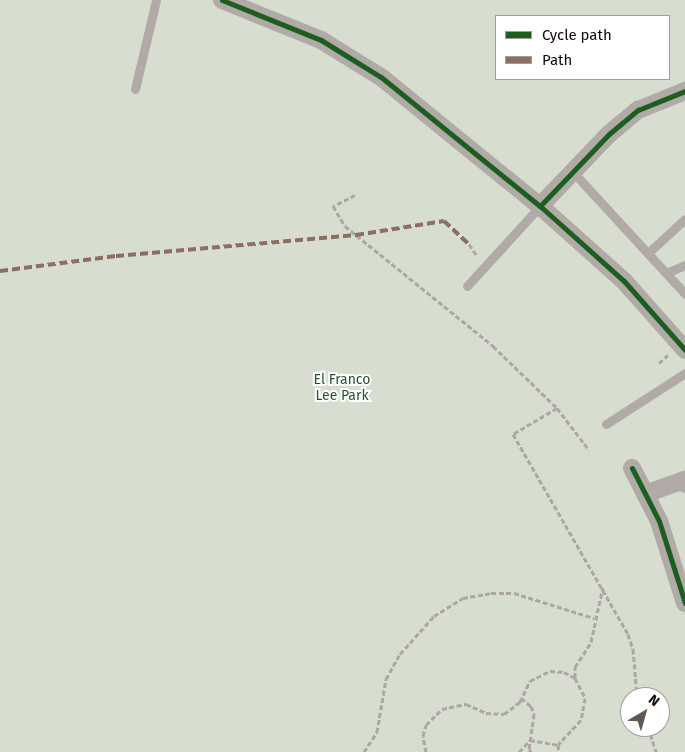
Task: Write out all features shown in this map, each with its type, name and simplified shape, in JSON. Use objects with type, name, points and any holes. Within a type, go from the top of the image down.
[{"type":"street","points":[[222,0],[321,40],[381,77],[540,206],[624,281],[685,350]]},
{"type":"street","points":[[540,206],[638,110],[685,90]]},
{"type":"street","points":[[632,468],[659,521],[685,603]]},
{"type":"street","points":[[646,494],[684,480],[685,484]]},
{"type":"lane","points":[[135,89],[156,0]]},
{"type":"lane","points":[[573,172],[685,294]]},
{"type":"lane","points":[[467,286],[540,206]]},
{"type":"lane","points":[[648,253],[685,219]]},
{"type":"lane","points":[[666,273],[685,265]]},
{"type":"lane","points":[[606,424],[685,373]]},
{"type":"path","points":[[355,194],[333,206],[345,226],[493,346],[557,408],[589,450]]},
{"type":"path","points":[[557,408],[512,434],[603,587],[633,649],[636,687]]},
{"type":"path","points":[[575,678],[575,667],[591,642],[594,618],[603,587]]},
{"type":"path","points":[[364,752],[377,732],[386,679],[400,654],[434,616],[462,598],[491,592],[514,593],[594,618]]},
{"type":"path","points":[[426,752],[423,736],[426,725],[442,709],[466,704],[495,716],[514,708],[530,681],[539,674],[564,672],[575,678],[582,688],[584,710],[580,720],[558,745],[559,752]]},
{"type":"path","points":[[520,698],[530,706],[534,714],[530,740],[531,752]]},
{"type":"path","points":[[651,737],[656,752]]},
{"type":"path","points":[[530,740],[558,745]]},
{"type":"path","points":[[519,752],[530,740]]},
{"type":"green space","name":"El Franco Lee Park","points":[[0,0],[685,0],[685,752],[0,752]]},
{"type":"marked path","points":[[0,271],[116,256],[356,235],[444,221],[469,244]]},
{"type":"cycle path","points":[[222,0],[321,40],[381,77],[540,206],[624,281],[685,350]]},
{"type":"cycle path","points":[[540,206],[609,134],[638,110],[685,91]]},
{"type":"cycle path","points":[[632,468],[659,521],[685,603]]}]
